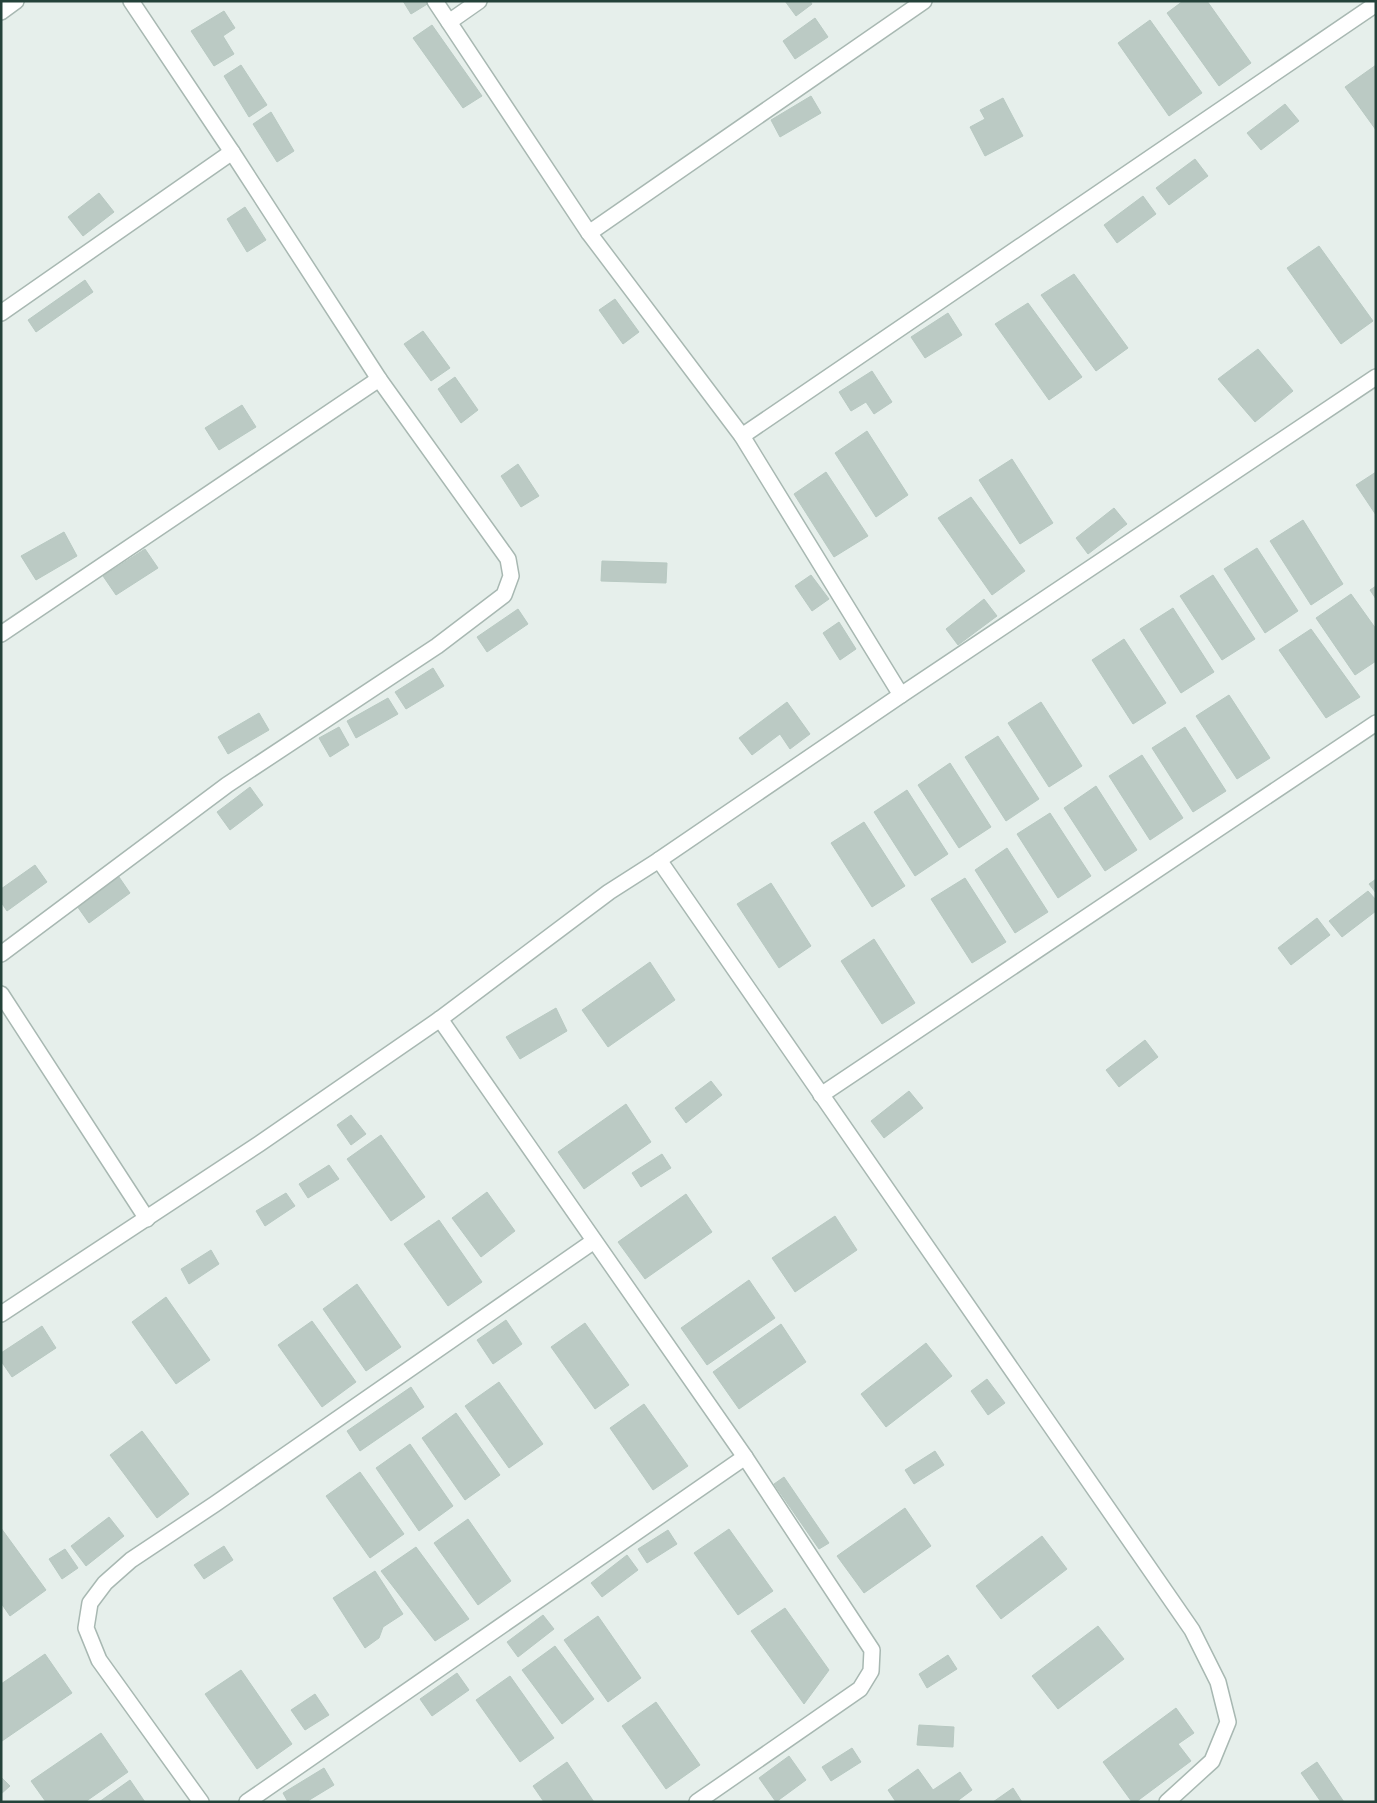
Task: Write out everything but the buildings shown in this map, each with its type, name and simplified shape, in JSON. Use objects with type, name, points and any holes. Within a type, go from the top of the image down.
[{"type":"street","points":[[1,12],[16,1]]},
{"type":"street","points":[[1,954],[227,786],[437,646],[504,595],[511,576],[508,560],[379,379],[232,152],[131,1]]},
{"type":"street","points":[[435,1],[589,232],[742,436],[901,695]]},
{"type":"street","points":[[449,22],[479,1]]},
{"type":"street","points":[[589,232],[924,1]]},
{"type":"street","points":[[742,436],[1376,4]]},
{"type":"street","points":[[1,313],[232,152]]},
{"type":"street","points":[[1,1314],[259,1144],[440,1019],[609,892],[1376,377]]},
{"type":"street","points":[[1,634],[379,379]]},
{"type":"street","points":[[821,1095],[1376,723]]},
{"type":"street","points":[[659,860],[1192,1630],[1218,1682],[1228,1722],[1212,1761],[1167,1802]]},
{"type":"street","points":[[1,994],[147,1219]]},
{"type":"street","points":[[440,1019],[745,1457],[872,1650],[871,1671],[860,1689],[697,1802]]},
{"type":"street","points":[[201,1802],[99,1660],[86,1628],[90,1603],[105,1583],[131,1560],[215,1504],[594,1241]]},
{"type":"street","points":[[247,1802],[745,1457]]}]
